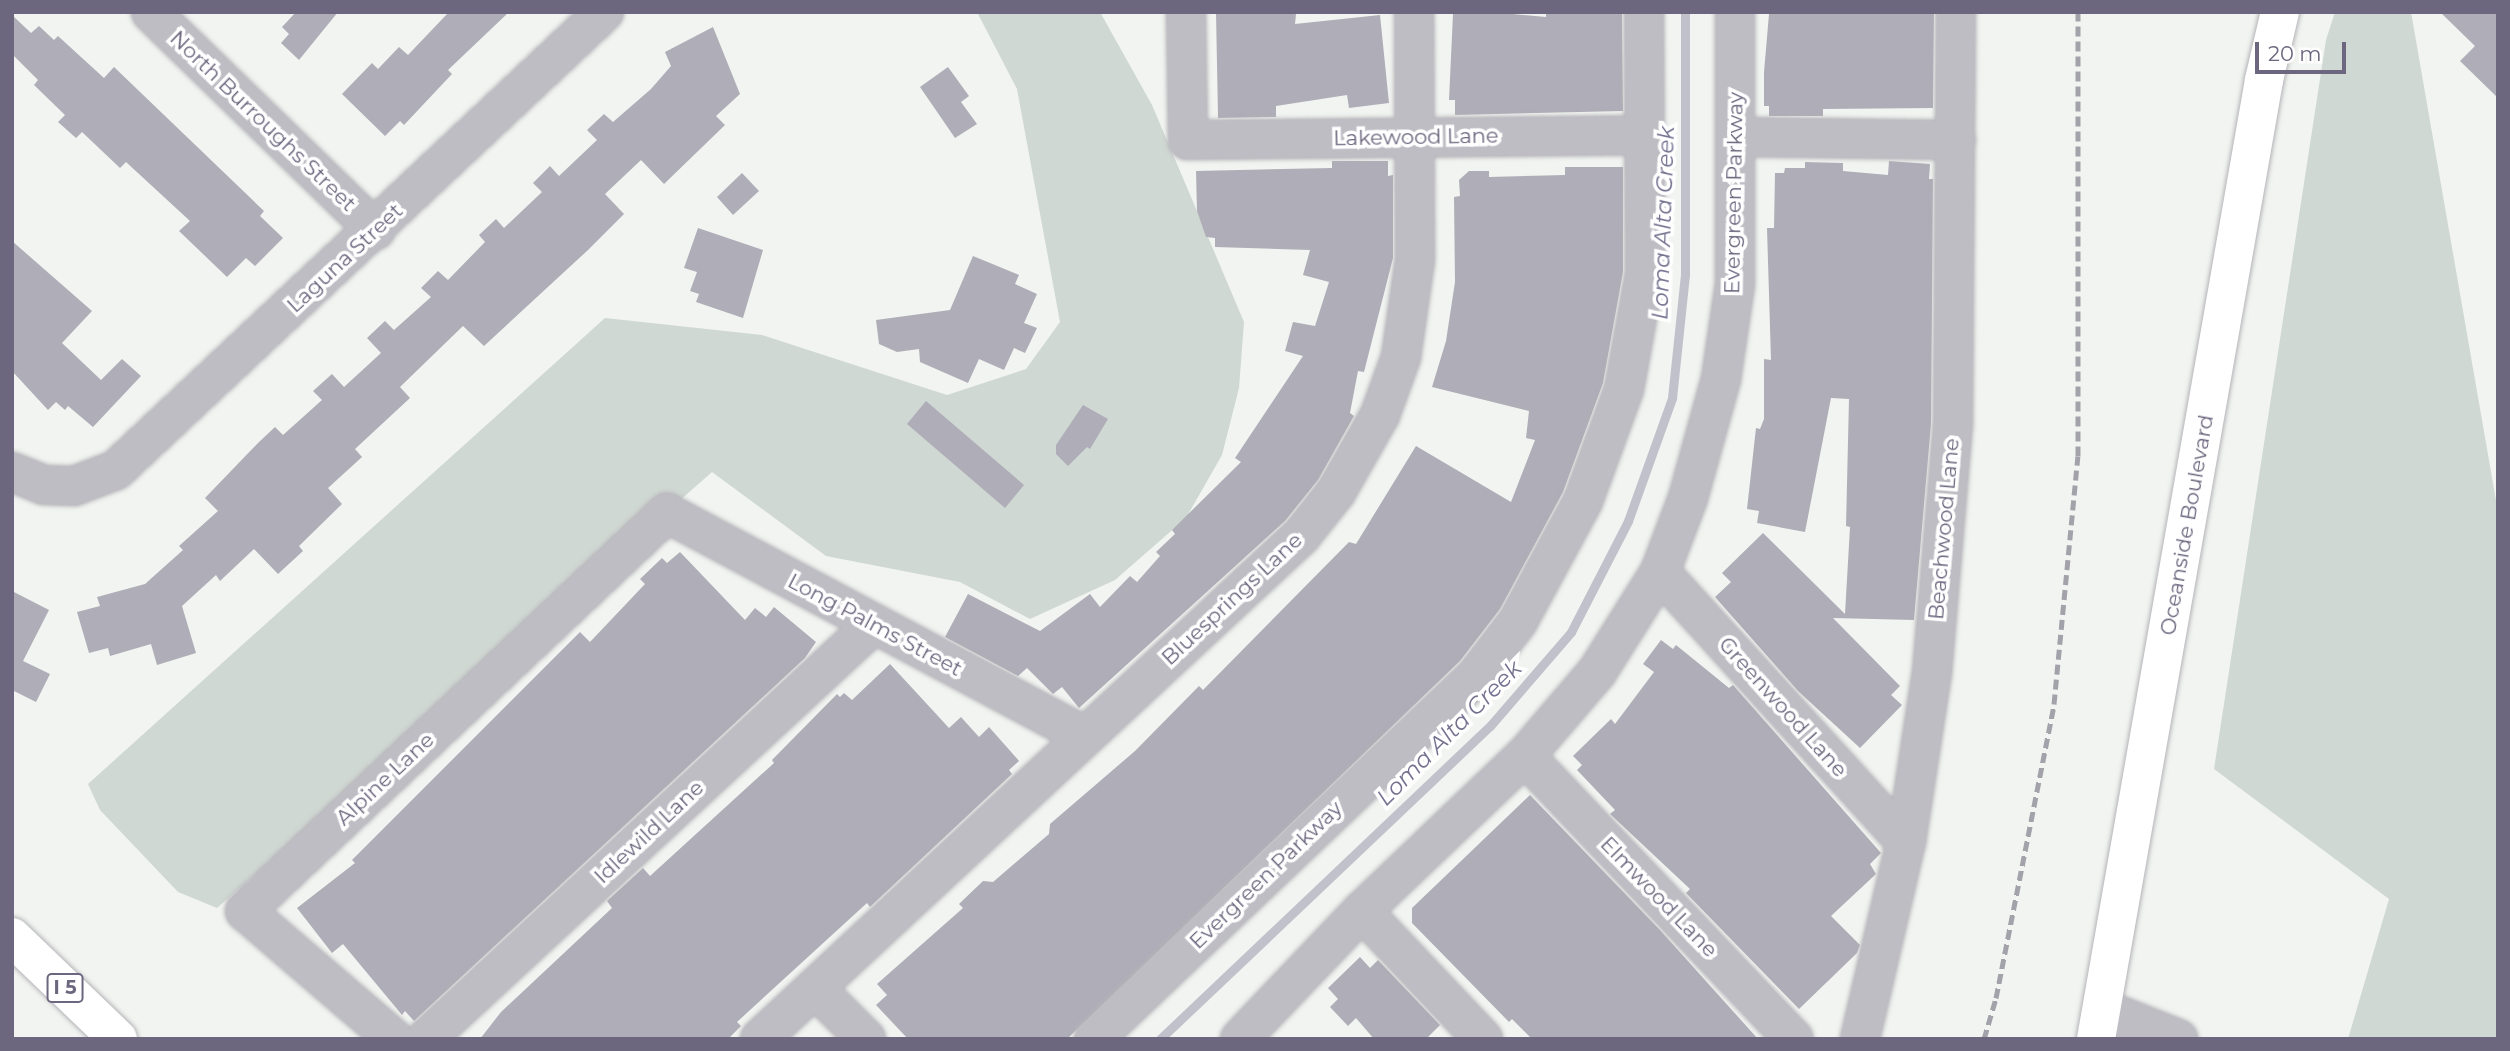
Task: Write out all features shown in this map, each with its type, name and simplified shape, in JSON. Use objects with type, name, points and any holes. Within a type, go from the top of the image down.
[{"type":"main road","name":"Oceanside Boulevard","points":[[2100,1024],[2261,93],[2280,12]]},
{"type":"main road","name":"I 5","points":[[12,937],[118,1039]]},
{"type":"street","name":"North Burroughs Street","points":[[151,12],[375,230]]},
{"type":"street","name":"Laguna Street","points":[[12,472],[44,485],[74,486],[116,470],[375,230],[604,12]]},
{"type":"street","name":"Lakewood Lane","points":[[1186,12],[1188,140],[1644,135]]},
{"type":"street","name":"Bluesprings Lane","points":[[766,1037],[1084,736],[1301,536],[1336,492],[1380,415],[1401,357],[1415,260],[1414,12]]},
{"type":"street","name":"Evergreen Parkway","points":[[1094,1039],[1476,676],[1518,621],[1583,501],[1624,389],[1645,274],[1644,12]]},
{"type":"street","name":"Evergreen Parkway","points":[[1240,1039],[1362,911],[1525,756],[1597,672],[1660,572],[1688,498],[1721,379],[1735,284],[1735,12]]},
{"type":"street","name":"Beachwood Lane","points":[[1860,1039],[1906,842],[1932,673],[1953,425],[1956,12]]},
{"type":"street","points":[[1736,137],[1956,140]]},
{"type":"street","name":"Long Palms Street","points":[[667,513],[1084,736]]},
{"type":"street","name":"Alpine Lane","points":[[394,1039],[245,911],[667,513]]},
{"type":"street","name":"Greenwood Lane","points":[[1660,572],[1906,842]]},
{"type":"street","name":"Idlewild Lane","points":[[426,1039],[873,625]]},
{"type":"street","name":"Elmwood Lane","points":[[1525,756],[1794,1039]]},
{"type":"street","points":[[1362,911],[1483,1039]]},
{"type":"street","points":[[815,988],[866,1039]]},
{"type":"street","points":[[2100,1024],[2178,1039]]},
{"type":"shaded area","points":[[977,12],[1100,12],[1152,105],[1244,322],[1239,388],[1222,455],[1186,518],[1115,580],[1030,619],[960,582],[826,556],[712,472],[217,908],[178,892],[100,810],[88,784],[605,318],[762,335],[947,395],[1026,369],[1060,322],[1017,89]]},
{"type":"shaded area","points":[[2335,12],[2411,12],[2498,512],[2498,1039],[2348,1039],[2389,899],[2214,769],[2326,40]]},
{"type":"building","points":[[296,12],[338,12],[299,60],[281,43],[289,34],[282,27]]},
{"type":"building","points":[[449,12],[509,12],[448,70],[452,74],[404,125],[400,121],[385,136],[342,94],[372,63],[378,69],[399,47],[408,55]]},
{"type":"building","points":[[1216,12],[1296,14],[1295,24],[1380,15],[1389,103],[1349,108],[1347,95],[1276,106],[1276,117],[1218,118]]},
{"type":"building","points":[[1491,12],[1546,17],[1546,12],[1622,14],[1623,111],[1455,115],[1455,100],[1449,100],[1453,14]]},
{"type":"building","points":[[1934,12],[1933,108],[1823,109],[1823,116],[1769,116],[1769,106],[1764,106],[1764,72],[1769,14]]},
{"type":"building","points":[[2440,12],[2498,12],[2498,98],[2460,61],[2475,46]]},
{"type":"building","points":[[12,15],[31,33],[39,26],[54,40],[58,36],[104,78],[114,67],[264,211],[260,216],[283,238],[255,266],[246,258],[227,277],[179,231],[190,221],[126,162],[120,168],[82,132],[76,138],[58,122],[65,115],[34,85],[38,80],[12,54]]},
{"type":"building","points":[[713,27],[740,94],[716,116],[725,125],[664,184],[641,160],[605,194],[624,214],[588,250],[484,346],[463,326],[400,387],[410,398],[355,449],[362,457],[328,488],[342,504],[299,546],[303,551],[278,574],[254,549],[220,581],[216,575],[182,606],[196,653],[157,665],[151,644],[110,656],[108,648],[89,653],[77,612],[100,606],[97,597],[145,584],[183,550],[179,546],[218,511],[205,498],[258,443],[275,427],[283,435],[322,400],[313,391],[332,374],[344,387],[381,353],[367,338],[385,321],[394,330],[431,297],[421,288],[438,271],[448,280],[485,242],[479,235],[496,219],[504,228],[542,192],[533,183],[550,166],[559,176],[597,140],[587,130],[604,114],[613,122],[651,89],[671,66],[665,52]]},
{"type":"building","points":[[948,67],[969,96],[961,102],[977,124],[955,138],[920,87]]},
{"type":"building","points":[[1332,161],[1388,161],[1388,176],[1393,175],[1393,258],[1364,372],[1358,371],[1350,413],[1354,416],[1318,480],[1285,521],[1079,708],[1062,687],[1053,694],[1027,668],[1018,676],[945,637],[968,594],[1040,631],[1090,594],[1100,607],[1130,576],[1137,582],[1160,556],[1156,552],[1175,534],[1172,530],[1241,462],[1235,458],[1303,356],[1285,351],[1293,322],[1315,326],[1329,282],[1303,275],[1310,250],[1215,247],[1215,238],[1206,237],[1197,211],[1196,171],[1332,168]]},
{"type":"building","points":[[1889,161],[1930,164],[1929,179],[1933,179],[1931,424],[1914,620],[1833,618],[1900,686],[1891,695],[1902,705],[1860,748],[1798,691],[1715,597],[1731,582],[1722,573],[1763,533],[1845,614],[1850,527],[1846,526],[1849,399],[1831,398],[1805,532],[1757,523],[1759,511],[1747,509],[1756,428],[1760,429],[1764,419],[1764,359],[1771,360],[1767,228],[1774,228],[1775,173],[1784,173],[1785,168],[1805,168],[1805,162],[1843,163],[1843,171],[1888,175]]},
{"type":"building","points":[[1565,167],[1623,167],[1623,272],[1603,383],[1563,492],[1500,609],[1460,661],[1067,1039],[908,1039],[876,1005],[887,995],[877,984],[963,908],[959,904],[983,881],[993,882],[1049,834],[1050,824],[1135,751],[1199,686],[1203,690],[1349,542],[1356,544],[1416,446],[1511,502],[1535,440],[1526,438],[1529,411],[1432,387],[1446,341],[1455,282],[1454,197],[1460,196],[1459,180],[1469,171],[1489,171],[1489,177],[1565,175]]},
{"type":"building","points":[[742,173],[759,191],[733,215],[717,197]]},
{"type":"building","points":[[698,228],[763,250],[743,318],[696,302],[699,294],[690,291],[697,272],[684,268]]},
{"type":"building","points":[[12,241],[92,311],[62,343],[101,380],[122,359],[141,376],[93,427],[68,406],[65,410],[56,402],[48,410],[12,371]]},
{"type":"building","points":[[973,256],[1019,275],[1015,284],[1037,294],[1024,323],[1037,328],[1025,353],[1014,348],[1004,370],[979,359],[968,383],[920,362],[919,349],[897,352],[879,344],[876,320],[950,310]]},
{"type":"building","points":[[926,401],[1024,485],[1005,508],[907,424]]},
{"type":"building","points":[[1083,405],[1108,419],[1090,449],[1087,447],[1068,466],[1056,454],[1056,445]]},
{"type":"building","points":[[680,552],[745,620],[755,608],[766,617],[774,607],[816,642],[805,658],[414,1021],[405,1011],[402,1015],[343,944],[332,953],[297,908],[355,863],[352,860],[580,632],[590,642],[645,584],[640,579],[662,558],[667,563]]},
{"type":"building","points":[[12,591],[49,610],[23,661],[50,674],[36,702],[12,690]]},
{"type":"building","points":[[1661,640],[1673,649],[1676,645],[1729,688],[1733,685],[1881,853],[1870,864],[1876,874],[1831,916],[1860,945],[1857,953],[1799,1009],[1686,893],[1690,889],[1610,814],[1615,810],[1577,770],[1582,765],[1573,756],[1611,719],[1615,724],[1654,672],[1643,664]]},
{"type":"building","points":[[890,664],[949,728],[961,717],[979,737],[989,727],[1019,761],[1009,770],[1012,774],[870,907],[867,903],[737,1022],[741,1026],[728,1039],[480,1039],[501,1012],[612,908],[607,901],[643,868],[650,876],[774,763],[772,760],[837,694],[840,697],[844,693],[852,700]]},
{"type":"building","points":[[1530,795],[1660,930],[1758,1039],[1532,1039],[1512,1019],[1509,1022],[1412,923],[1412,908]]},
{"type":"building","points":[[1360,957],[1370,968],[1378,960],[1440,1025],[1426,1039],[1374,1039],[1356,1018],[1348,1026],[1330,1007],[1338,999],[1328,988]]},
{"type":"waterway","name":"Loma Alta Creek","points":[[1160,1039],[1490,726],[1571,632],[1628,521],[1672,398],[1685,275],[1685,12]]},
{"type":"railway","points":[[1984,1039],[1996,998],[2054,704],[2078,456],[2078,12]]}]
